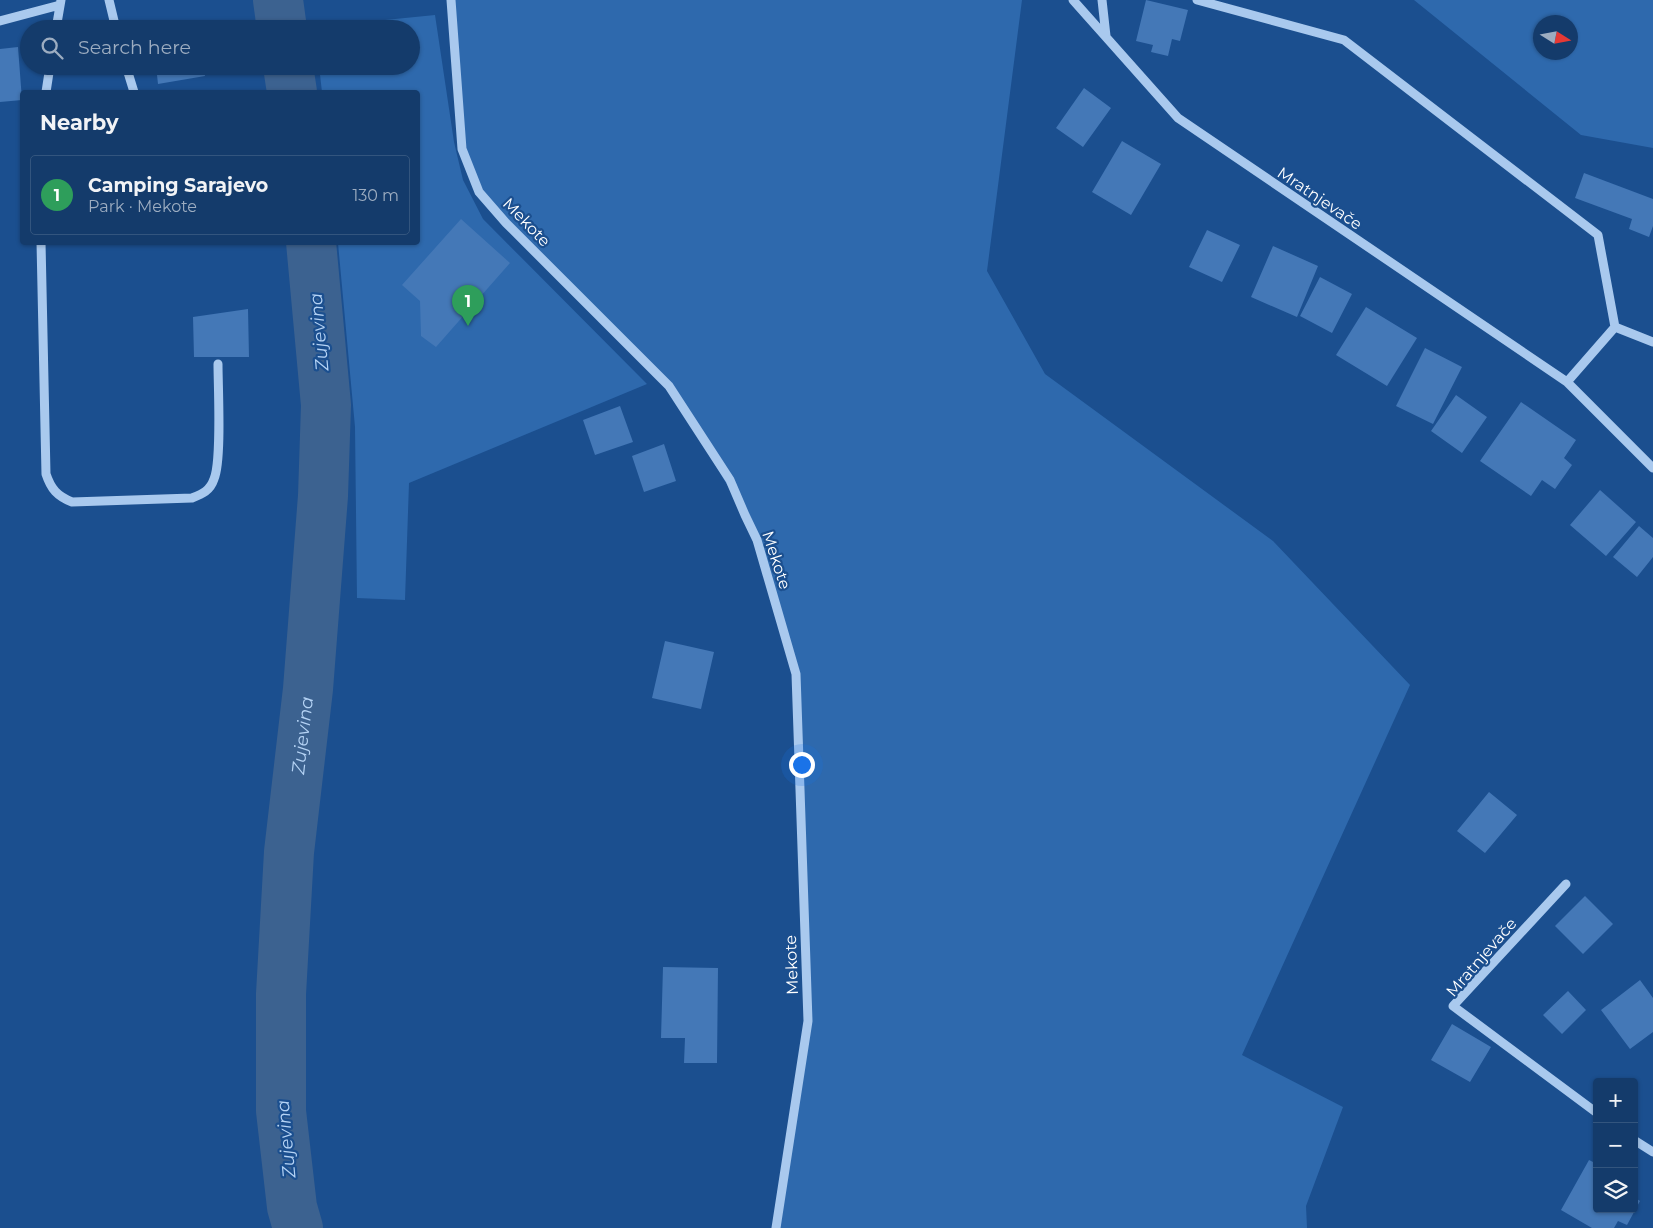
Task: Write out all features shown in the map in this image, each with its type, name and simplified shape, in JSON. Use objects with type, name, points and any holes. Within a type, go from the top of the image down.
[{"type":"street","points":[[109,0],[114,20]]},
{"type":"street","name":"Mekote","points":[[451,0],[462,150],[479,192],[506,223],[670,386],[730,480],[757,540],[796,674],[808,1021],[776,1228]]},
{"type":"street","points":[[1072,0],[1106,36]]},
{"type":"street","points":[[1102,0],[1106,36]]},
{"type":"street","points":[[1197,0],[1344,40],[1598,235],[1615,327]]},
{"type":"street","points":[[0,21],[60,2],[57,20]]},
{"type":"street","name":"Mratnjevače","points":[[1106,36],[1178,118],[1567,382],[1645,457],[1653,468]]},
{"type":"street","points":[[46,90],[49,75]]},
{"type":"street","points":[[129,75],[133,90]]},
{"type":"street","points":[[41,245],[46,474],[50,486],[60,497],[72,502],[192,498],[207,492],[215,478],[217,457],[218,364]]},
{"type":"street","points":[[1615,327],[1653,342]]},
{"type":"street","points":[[1567,382],[1615,327]]},
{"type":"street","name":"Mratnjevače","points":[[1566,884],[1453,1006],[1593,1110]]},
{"type":"street","points":[[1638,1143],[1653,1152]]},
{"type":"shaded area","points":[[451,0],[1022,0],[987,271],[1045,374],[1273,541],[1410,685],[1242,1055],[1343,1107],[1306,1206],[1307,1228],[776,1228],[808,1021],[796,674],[745,515],[669,387],[479,192],[462,149]]},
{"type":"shaded area","points":[[1414,0],[1653,0],[1653,148],[1581,135]]},
{"type":"shaded area","points":[[435,15],[454,142],[463,180],[483,219],[647,384],[409,483],[405,600],[357,598],[355,427],[338,245],[420,245],[420,90],[322,90],[320,75],[420,75],[420,20],[385,20]]},
{"type":"building","points":[[1146,0],[1188,10],[1180,41],[1172,39],[1168,56],[1151,52],[1153,45],[1136,41]]},
{"type":"building","points":[[18,47],[21,90],[20,100],[0,102],[0,49]]},
{"type":"building","points":[[157,75],[205,76],[158,84]]},
{"type":"building","points":[[1084,88],[1111,108],[1083,147],[1056,128]]},
{"type":"building","points":[[1122,141],[1161,164],[1131,215],[1092,192]]},
{"type":"building","points":[[1584,173],[1653,199],[1653,226],[1649,237],[1629,229],[1632,219],[1575,198]]},
{"type":"building","points":[[461,219],[510,263],[436,347],[421,336],[420,301],[402,285]]},
{"type":"building","points":[[1207,230],[1240,245],[1222,282],[1189,267]]},
{"type":"building","points":[[1273,246],[1318,266],[1297,317],[1251,297]]},
{"type":"building","points":[[1320,277],[1352,294],[1332,333],[1300,316]]},
{"type":"building","points":[[1366,307],[1417,338],[1387,386],[1336,355]]},
{"type":"building","points":[[248,309],[249,357],[194,357],[193,317]]},
{"type":"building","points":[[1425,348],[1462,367],[1433,424],[1396,406]]},
{"type":"building","points":[[1456,395],[1487,417],[1462,453],[1431,431]]},
{"type":"building","points":[[1521,402],[1576,440],[1564,458],[1572,465],[1555,489],[1542,480],[1531,496],[1480,461]]},
{"type":"building","points":[[620,406],[633,442],[595,455],[583,420]]},
{"type":"building","points":[[664,444],[676,481],[644,492],[632,456]]},
{"type":"building","points":[[1600,490],[1636,522],[1606,556],[1570,525]]},
{"type":"building","points":[[1639,526],[1653,538],[1653,557],[1637,577],[1613,557]]},
{"type":"building","points":[[665,641],[714,652],[701,709],[652,698]]},
{"type":"building","points":[[1489,792],[1517,815],[1485,853],[1457,831]]},
{"type":"building","points":[[1585,896],[1613,924],[1583,954],[1555,926]]},
{"type":"building","points":[[663,967],[718,968],[717,1063],[684,1063],[685,1038],[661,1038]]},
{"type":"building","points":[[1640,980],[1653,998],[1653,1032],[1630,1049],[1601,1010]]},
{"type":"building","points":[[1568,991],[1586,1010],[1562,1034],[1543,1015]]},
{"type":"building","points":[[1452,1024],[1491,1047],[1470,1082],[1431,1060]]},
{"type":"building","points":[[1589,1160],[1593,1162],[1593,1213],[1634,1213],[1627,1225],[1618,1221],[1614,1228],[1592,1228],[1561,1210]]},
{"type":"waterway","name":"Zujevina","points":[[278,0],[281,20]]},
{"type":"waterway","name":"Zujevina","points":[[289,75],[292,90]]},
{"type":"waterway","name":"Zujevina","points":[[298,1228],[292,1207],[281,1111],[281,994],[289,852],[308,689],[323,496],[326,405],[311,245]]},
{"type":"place","name":"Camping Sarajevo","points":[[468,326]]}]
